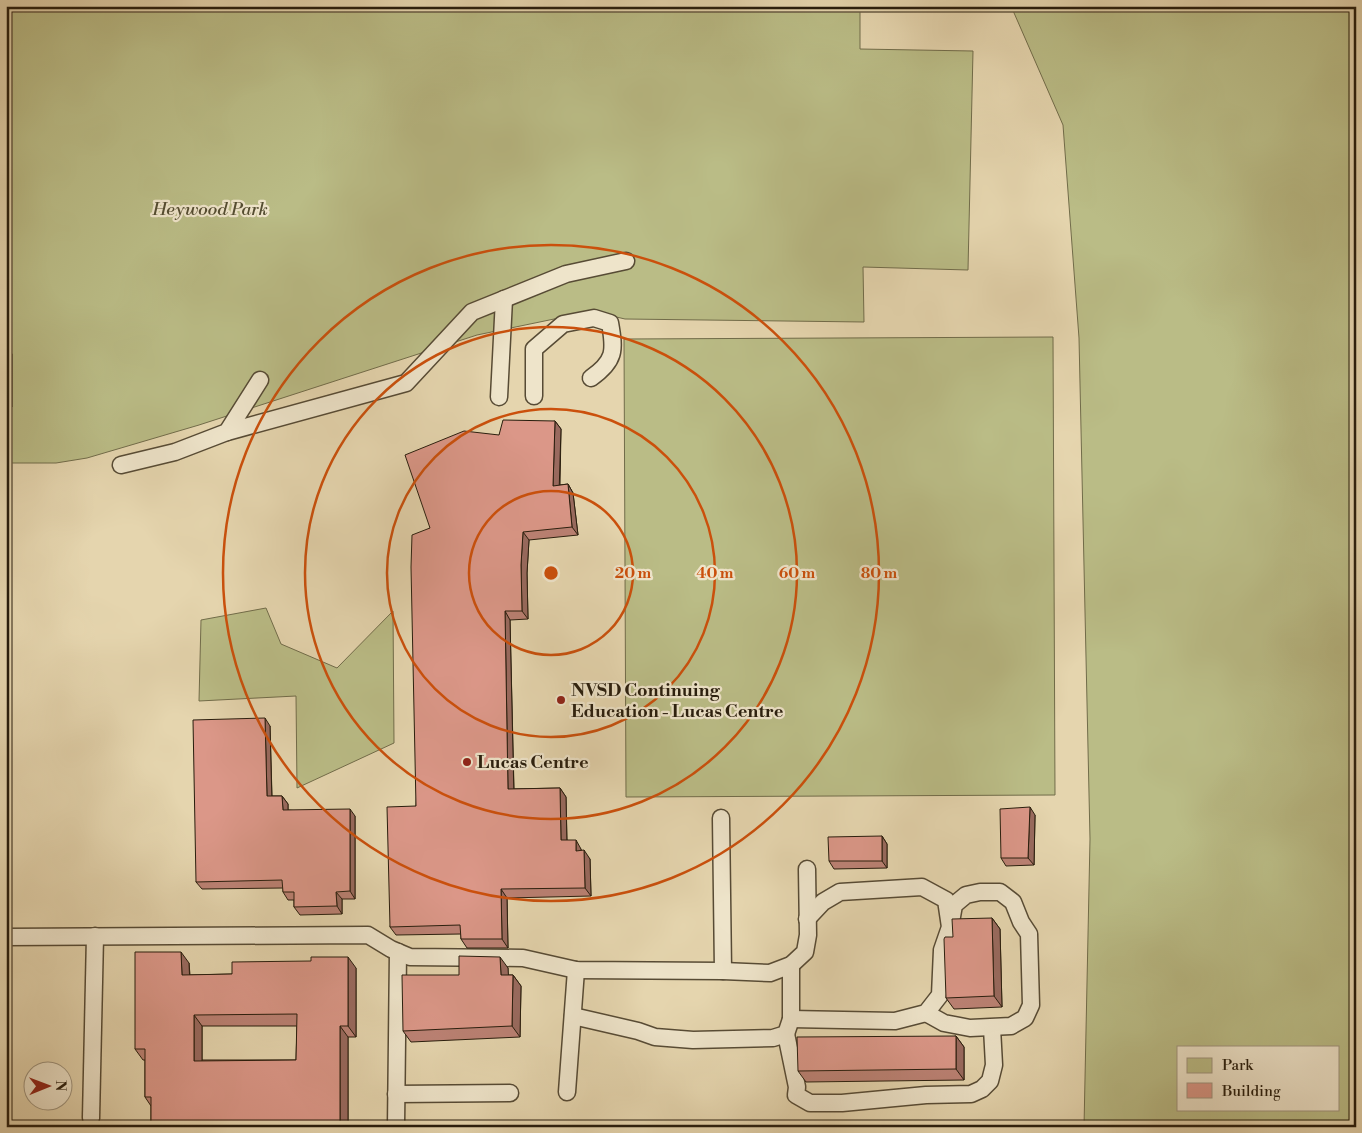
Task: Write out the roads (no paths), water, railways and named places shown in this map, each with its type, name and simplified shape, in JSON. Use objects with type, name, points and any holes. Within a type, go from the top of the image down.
[{"type":"lane","points":[[121,465],[175,452],[226,432],[406,383],[472,312],[566,274],[626,262]]},
{"type":"lane","points":[[499,397],[504,299]]},
{"type":"lane","points":[[534,396],[534,348],[563,324],[594,318],[610,323],[613,338],[611,358],[600,372],[590,378]]},
{"type":"lane","points":[[226,432],[260,380]]},
{"type":"lane","points":[[721,818],[723,971]]},
{"type":"lane","points":[[6,937],[368,935],[410,957],[523,958],[576,970],[770,973],[791,965],[805,952],[808,935],[807,869]]},
{"type":"lane","points":[[807,918],[823,902],[840,892],[922,887],[946,900],[950,927]]},
{"type":"lane","points":[[572,1016],[638,1031],[655,1037],[693,1040],[773,1038],[789,1027],[895,1021],[926,1013],[940,994],[942,950],[950,927],[954,905],[966,895],[980,892],[1000,892],[1014,902],[1021,922],[1030,934],[1031,1005],[1026,1018],[1011,1026],[970,1028],[944,1023],[926,1013]]},
{"type":"lane","points":[[91,1118],[96,936]]},
{"type":"lane","points":[[396,1127],[398,952]]},
{"type":"lane","points":[[791,965],[789,1027],[797,1087],[796,1095],[810,1102],[842,1103],[926,1094],[971,1094],[982,1089],[990,1081],[994,1065],[992,1028]]},
{"type":"lane","points":[[568,1092],[576,970]]},
{"type":"lane","points":[[396,1094],[510,1092]]},
{"type":"place","name":"NVSD Continuing Education - Lucas Centre","points":[[561,700]]},
{"type":"place","name":"Lucas Centre","points":[[467,762]]},
{"type":"park label","name":"Heywood Park","points":[[210,209]]}]
